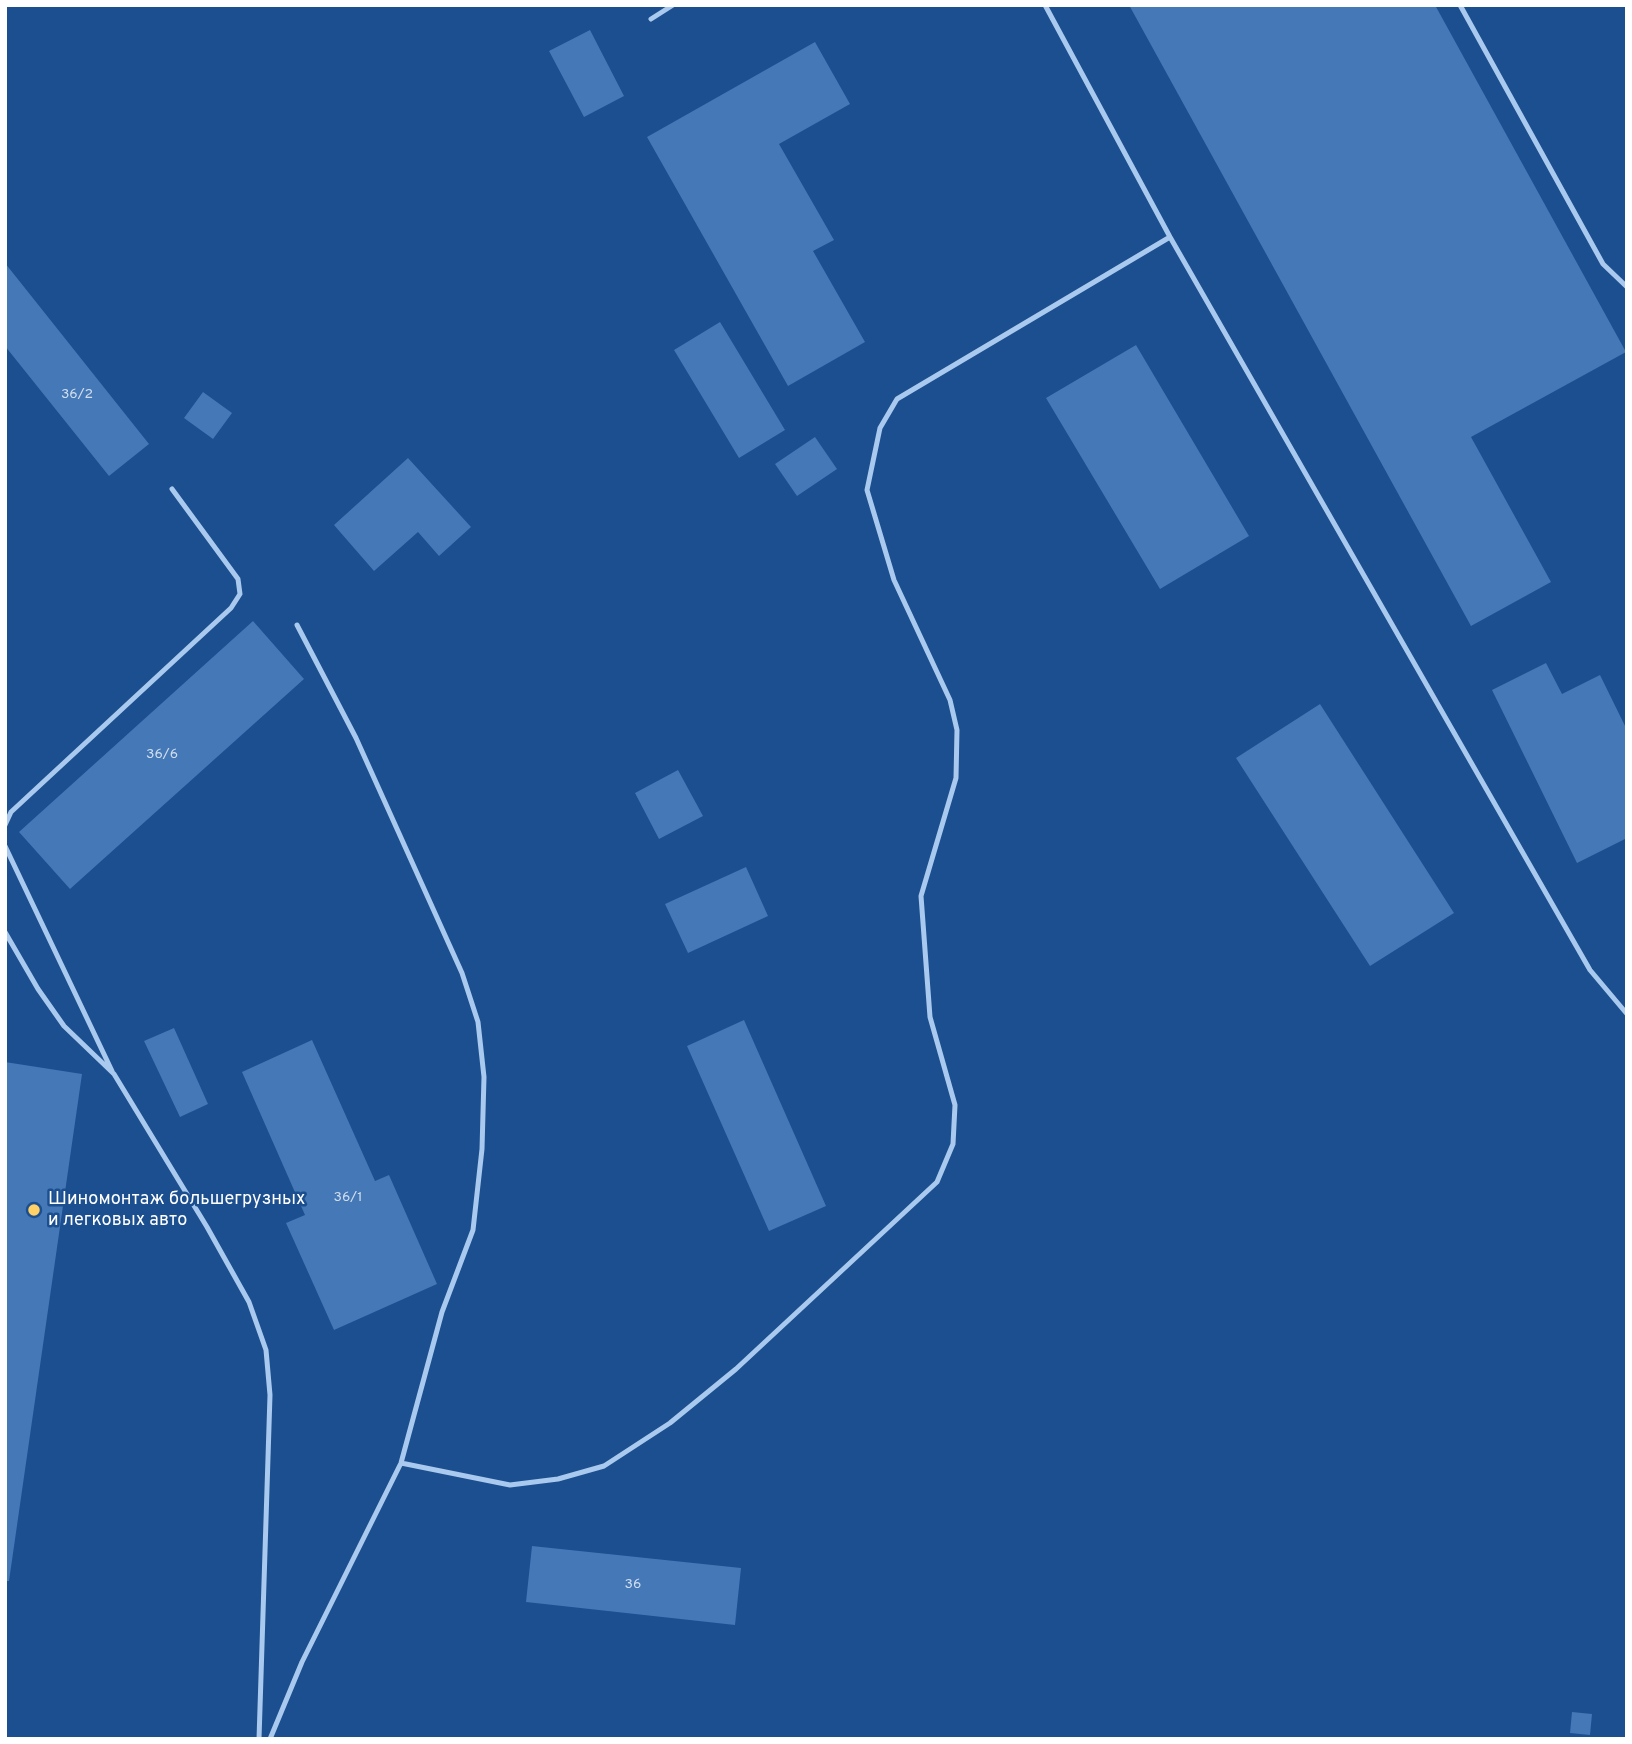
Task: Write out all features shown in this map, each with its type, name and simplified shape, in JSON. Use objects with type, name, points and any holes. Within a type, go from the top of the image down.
[{"type":"lane","points":[[651,19],[673,5]]},
{"type":"lane","points":[[1045,5],[1170,237],[1590,970],[1627,1014]]},
{"type":"lane","points":[[1460,5],[1603,264],[1627,286]]},
{"type":"lane","points":[[401,1463],[510,1485],[558,1479],[604,1466],[670,1423],[736,1369],[937,1182],[953,1143],[955,1105],[930,1017],[921,896],[956,778],[957,730],[950,700],[894,580],[867,490],[880,428],[897,399],[1170,237]]},
{"type":"lane","points":[[5,825],[11,812],[231,608],[240,593],[238,579],[173,489]]},
{"type":"lane","points":[[270,1739],[302,1662],[401,1463],[442,1312],[473,1230],[482,1149],[484,1089],[478,1022],[462,973],[356,738],[297,625]]},
{"type":"lane","points":[[5,846],[114,1074],[174,1171],[249,1302],[266,1350],[270,1395],[259,1739]]},
{"type":"lane","points":[[5,932],[37,989],[64,1026],[114,1074]]},
{"type":"building","points":[[1129,5],[1435,5],[1626,352],[1471,437],[1551,582],[1471,626]]},
{"type":"building","points":[[590,30],[624,96],[584,117],[549,51]]},
{"type":"building","points":[[815,42],[850,104],[779,144],[834,240],[813,251],[865,342],[788,386],[647,137]]},
{"type":"building","points":[[5,263],[149,444],[109,476],[5,346]]},
{"type":"building","points":[[720,322],[785,430],[739,458],[674,350]]},
{"type":"building","points":[[1136,345],[1249,536],[1160,589],[1046,398]]},
{"type":"building","points":[[203,392],[232,413],[213,439],[184,418]]},
{"type":"building","points":[[815,437],[837,469],[797,496],[775,464]]},
{"type":"building","points":[[408,458],[471,527],[439,556],[418,532],[374,571],[334,525]]},
{"type":"building","points":[[253,621],[304,679],[70,889],[19,832]]},
{"type":"building","points":[[1546,663],[1562,694],[1600,675],[1627,730],[1627,838],[1577,863],[1492,690]]},
{"type":"building","points":[[1320,704],[1454,913],[1370,966],[1236,758]]},
{"type":"building","points":[[678,770],[703,816],[659,839],[635,793]]},
{"type":"building","points":[[746,867],[768,916],[688,953],[665,904]]},
{"type":"building","points":[[744,1020],[826,1206],[769,1231],[687,1046]]},
{"type":"building","points":[[174,1028],[208,1104],[180,1117],[144,1041]]},
{"type":"building","points":[[312,1040],[375,1181],[389,1175],[437,1284],[334,1330],[286,1223],[305,1215],[242,1072]]},
{"type":"building","name":"Шиномонтаж большегрузных и легковых авто","points":[[5,1062],[82,1074],[9,1581],[5,1581]]},
{"type":"building","points":[[532,1546],[741,1568],[735,1625],[526,1602]]},
{"type":"building","points":[[1572,1712],[1592,1714],[1590,1735],[1570,1733]]},
{"type":"place","name":"Шиномонтаж большегрузных и легковых авто","points":[[34,1210]]}]
